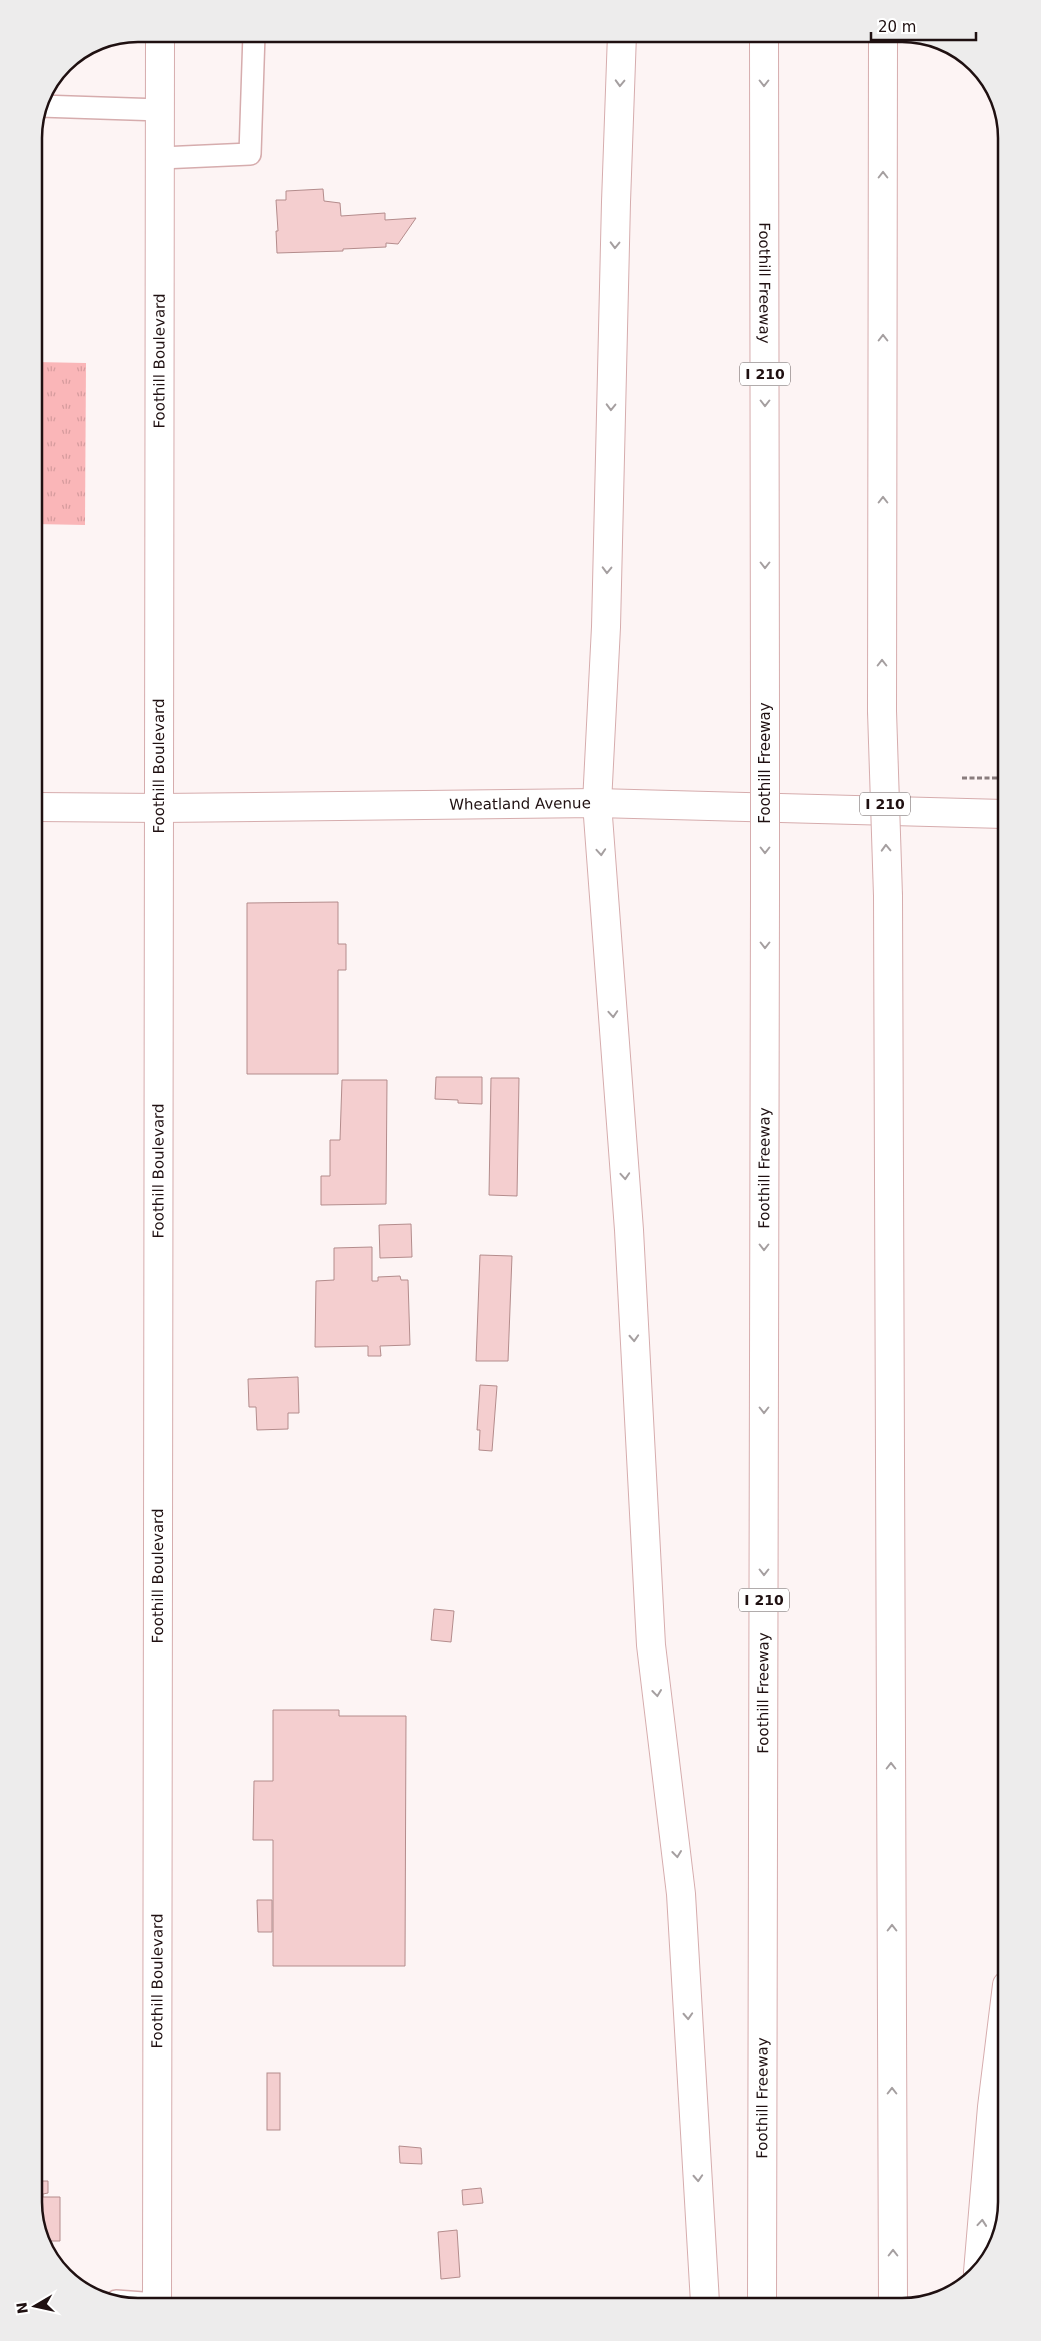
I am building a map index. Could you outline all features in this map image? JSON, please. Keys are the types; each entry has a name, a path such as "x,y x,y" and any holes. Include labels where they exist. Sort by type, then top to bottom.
{"main road":[{"name":"Foothill Boulevard","path":"158,2298 161,808 160,43"},
{"path":"622,43 606,627 597,803 628,1220 651,1645 682,1894 705,2298"},
{"name":"Foothill Freeway","path":"762,2298 765,896 764,43"},
{"name":"I 210","path":"883,43 882,711 888,896 893,2298"},
{"name":"Wheatland Avenue","path":"43,807 161,808 597,803 998,814"},
{"path":"979,2260 998,2058"}],"lane":[{"path":"161,158 250,154 254,43"},
{"path":"48,106 161,110"}],"green space":[{"path":"43,362 86,363 85,525 43,524"}],"building":[{"path":"323,189 324,201 340,203 341,216 385,213 385,220 416,218 398,244 386,243 386,247 343,249 343,251 277,253 276,200 286,200 286,191"},
{"path":"338,902 338,944 346,944 346,970 338,970 338,1074 247,1074 247,903"},
{"path":"436,1077 482,1077 482,1104 458,1103 458,1100 435,1099"},
{"path":"491,1078 519,1078 517,1196 489,1195"},
{"path":"342,1080 387,1080 386,1204 321,1205 321,1176 330,1176 330,1140 340,1140"},
{"path":"411,1224 412,1257 380,1258 379,1225"},
{"path":"372,1247 372,1281 378,1281 378,1277 400,1276 401,1280 408,1280 410,1345 380,1346 381,1356 368,1356 368,1346 315,1347 316,1281 334,1280 334,1248"},
{"path":"480,1255 512,1256 508,1361 476,1361"},
{"path":"298,1377 299,1413 288,1413 288,1429 257,1430 256,1407 249,1407 248,1379"},
{"path":"480,1385 497,1386 492,1451 479,1450 480,1430 477,1430"},
{"path":"434,1609 454,1611 451,1642 431,1640"},
{"path":"273,1710 339,1710 339,1716 406,1716 405,1966 273,1966 273,1840 253,1840 254,1781 273,1781"},
{"path":"257,1900 272,1900 272,1932 258,1932"},
{"path":"267,2073 280,2073 280,2130 267,2130"},
{"path":"399,2146 421,2148 422,2164 400,2163"},
{"path":"42,2181 48,2181 48,2193 43,2194 43,2197 60,2197 60,2241 51,2241 44,2222"},
{"path":"481,2188 483,2203 463,2205 462,2190"},
{"path":"457,2230 460,2277 441,2279 438,2232"}]}
